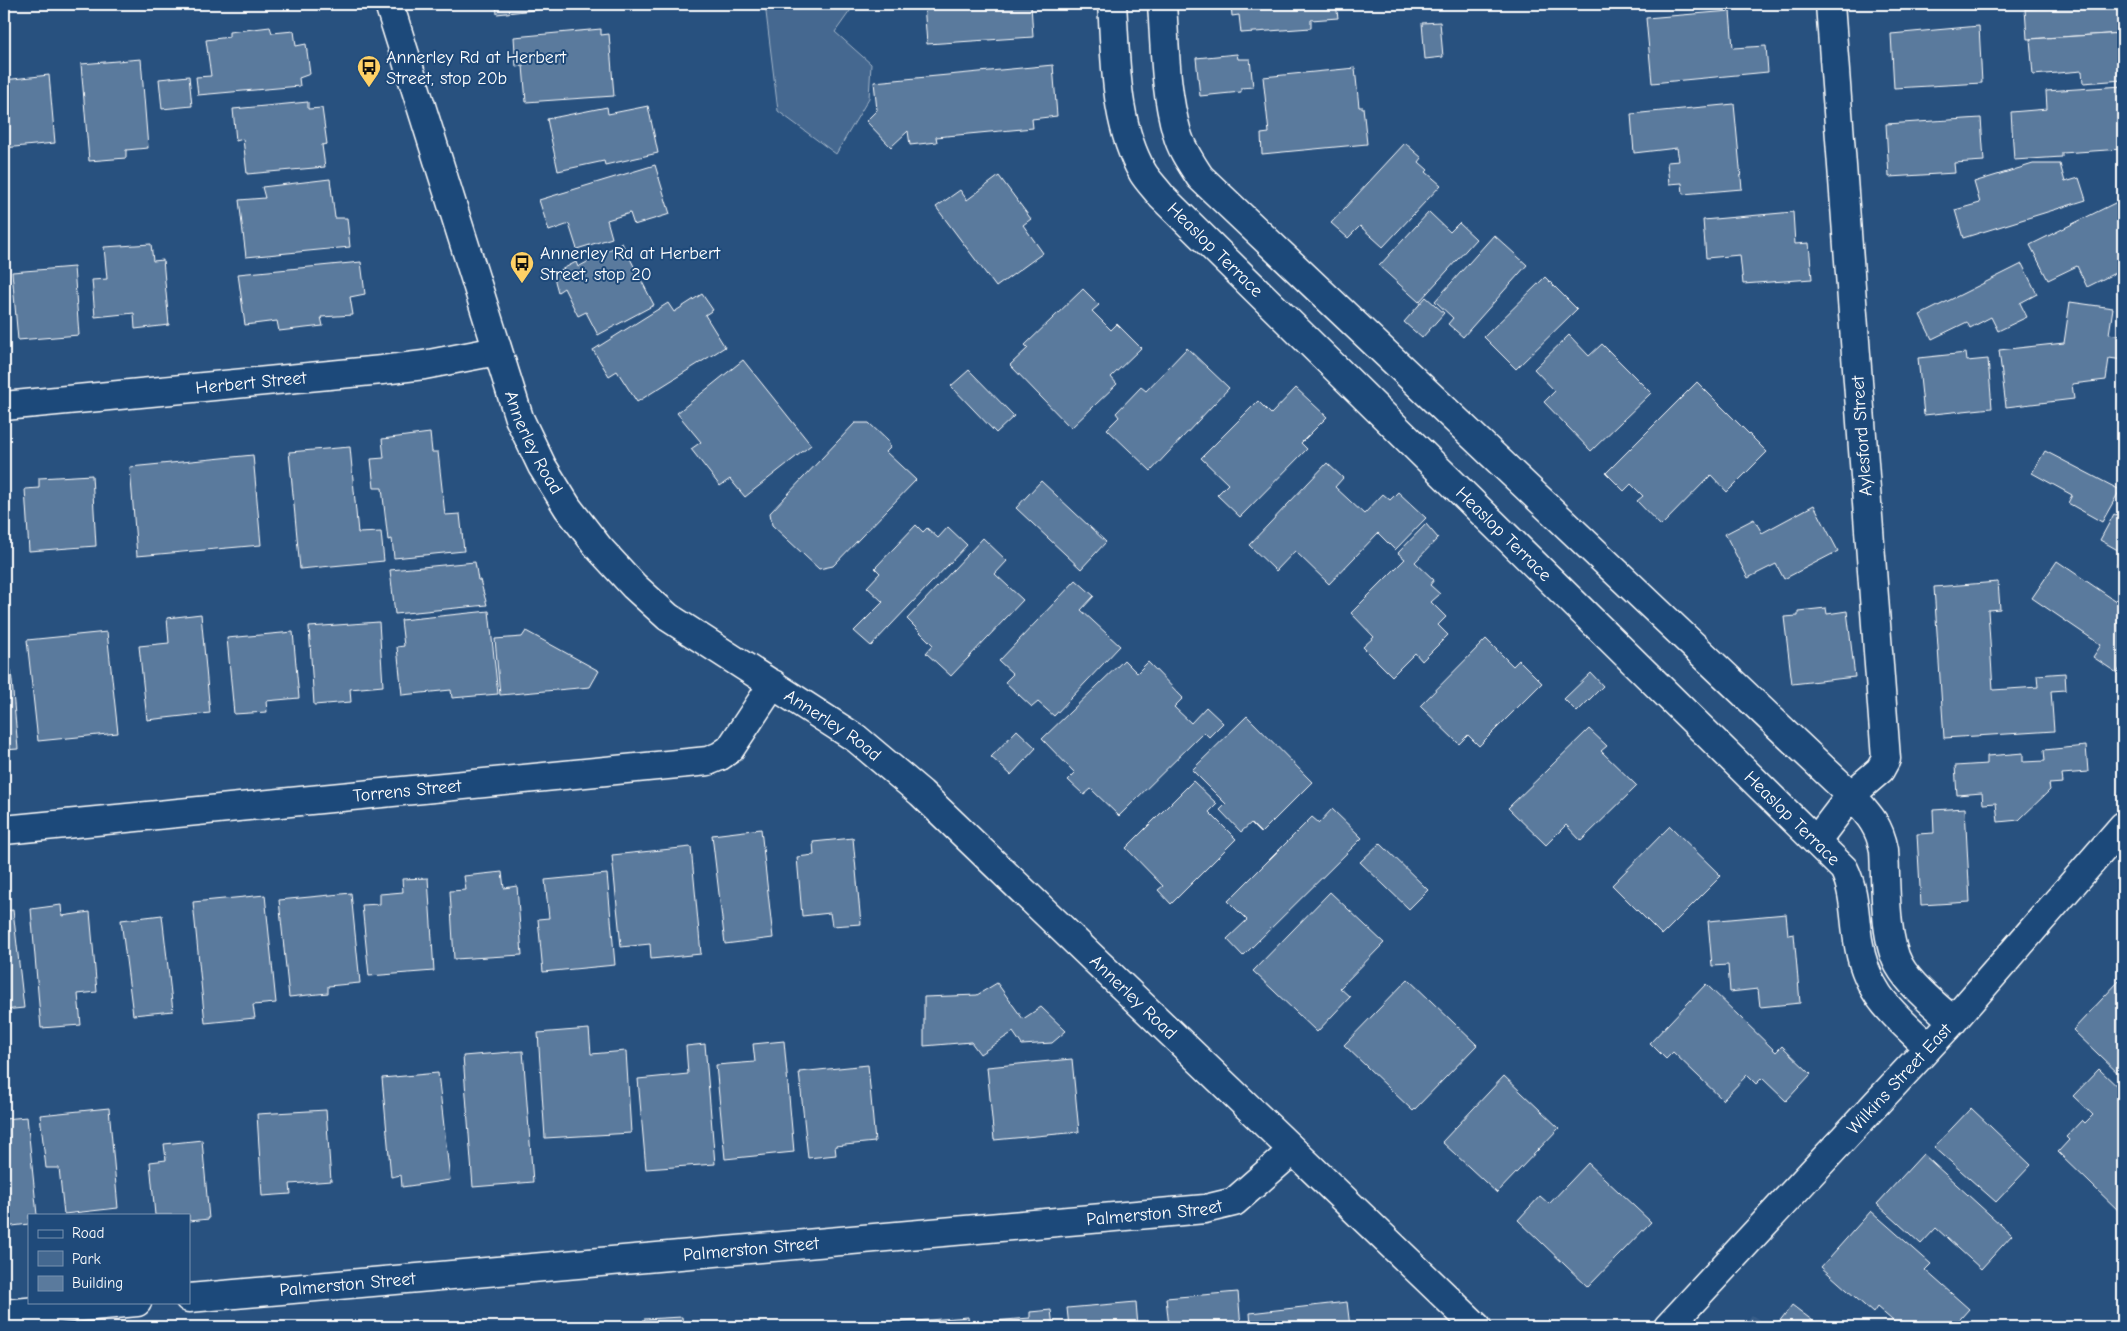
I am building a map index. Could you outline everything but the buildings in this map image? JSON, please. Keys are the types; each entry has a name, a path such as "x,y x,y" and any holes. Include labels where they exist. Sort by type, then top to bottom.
{"street":[{"name":"Annerley Road","path":"389,4 519,418 542,466 568,508 599,548 634,586 668,617 858,739 921,793 1477,1327"},
{"name":"Heaslop Terrace","path":"1112,4 1118,84 1124,122 1132,149 1144,174 1162,197 1844,869 1853,894 1861,961 1868,980 1888,1008 1928,1047"},
{"path":"1162,4 1169,96 1177,134 1188,159 1200,177 1851,795 1872,818 1882,837 1890,938 1899,966 1953,1021"},
{"name":"Aylesford Street","path":"1816,841 1851,795 1880,770 1884,764 1886,754 1830,4"},
{"name":"Herbert Street","path":"4,406 382,370 424,365 497,351"},
{"name":"Torrens Street","path":"4,830 708,761 730,750 773,684"},
{"name":"Wilkins Street East","path":"1668,1327 1953,1021 2123,826"},
{"name":"Palmerston Street","path":"190,1298 1205,1209 1234,1202 1292,1151"},
{"path":"4,1314 115,1304"}],"shaded area":[{"path":"1752,1315 1769,1327 1742,1327"}],"green space":[{"path":"765,4 855,4 835,32 871,64 869,98 836,154 778,111"}],"place":[{"name":"Annerley Rd at Herbert Street, stop 20b","path":"369,88"},
{"name":"Annerley Rd at Herbert Street, stop 20","path":"522,284"}]}
